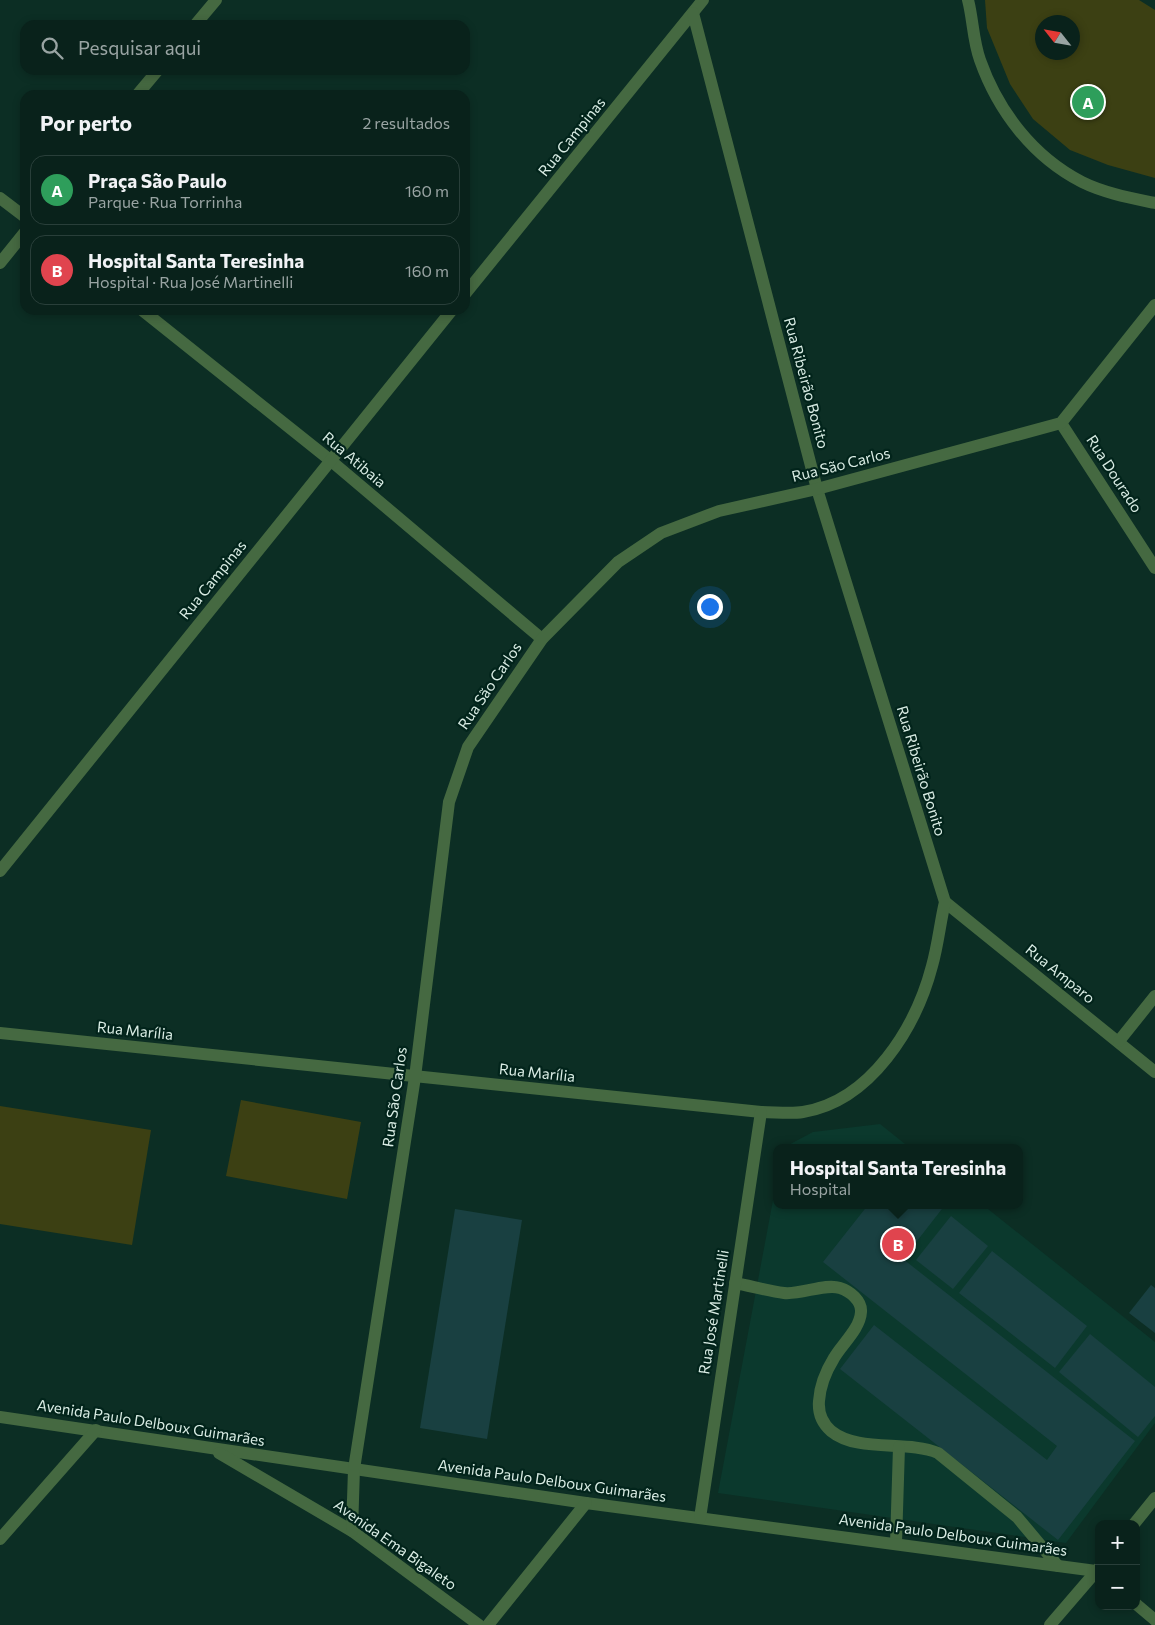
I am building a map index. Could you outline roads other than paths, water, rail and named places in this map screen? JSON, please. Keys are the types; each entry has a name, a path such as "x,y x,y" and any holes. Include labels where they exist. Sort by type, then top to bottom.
{"street":[{"path":"199,20 216,0"},
{"name":"Rua Campinas","path":"470,288 704,0"},
{"path":"968,0 979,58 996,99 1021,134 1051,163 1083,182 1123,196 1155,203"},
{"name":"Rua Ribeirão Bonito","path":"693,13 817,488 944,902"},
{"path":"142,90 154,75"},
{"path":"0,198 20,213"},
{"path":"0,263 20,238"},
{"path":"1061,423 1155,305"},
{"name":"Rua Atibaia","path":"148,315 330,460 542,638"},
{"name":"Rua Campinas","path":"0,871 448,315"},
{"name":"Rua São Carlos","path":"352,1531 354,1469 415,1077 449,802 468,747 542,638 618,562 662,533 719,511 817,488 1061,423"},
{"name":"Rua Dourado","path":"1061,423 1155,568"},
{"path":"0,850 10,858"},
{"name":"Rua Amparo","path":"944,902 1119,1041 1155,1072"},
{"name":"Rua Marília","path":"0,1033 761,1112 803,1112 844,1098 881,1067 909,1024 932,966 944,902"},
{"path":"1119,1041 1155,996"},
{"name":"Rua José Martinelli","path":"700,1518 761,1112"},
{"path":"735,1282 785,1293 838,1287 847,1290 857,1299 862,1311 857,1324 834,1357 820,1390 818,1406 822,1420 832,1431 847,1440 899,1447 924,1447 938,1453 1017,1517 1058,1566"},
{"name":"Avenida Paulo Delboux Guimarães","path":"0,1417 96,1430 214,1450 586,1503 1095,1571"},
{"path":"0,1539 96,1430"},
{"path":"896,1543 899,1447"},
{"name":"Avenida Ema Bigaleto","path":"214,1450 352,1531 479,1625"},
{"path":"1137,1520 1155,1498"},
{"path":"488,1625 586,1503"},
{"path":"1050,1625 1095,1574"},
{"path":"1140,1607 1155,1620"}],"place":[{"name":"Praça São Paulo","path":"1088,102"},
{"name":"Hospital Santa Teresinha","path":"898,1244"}]}
